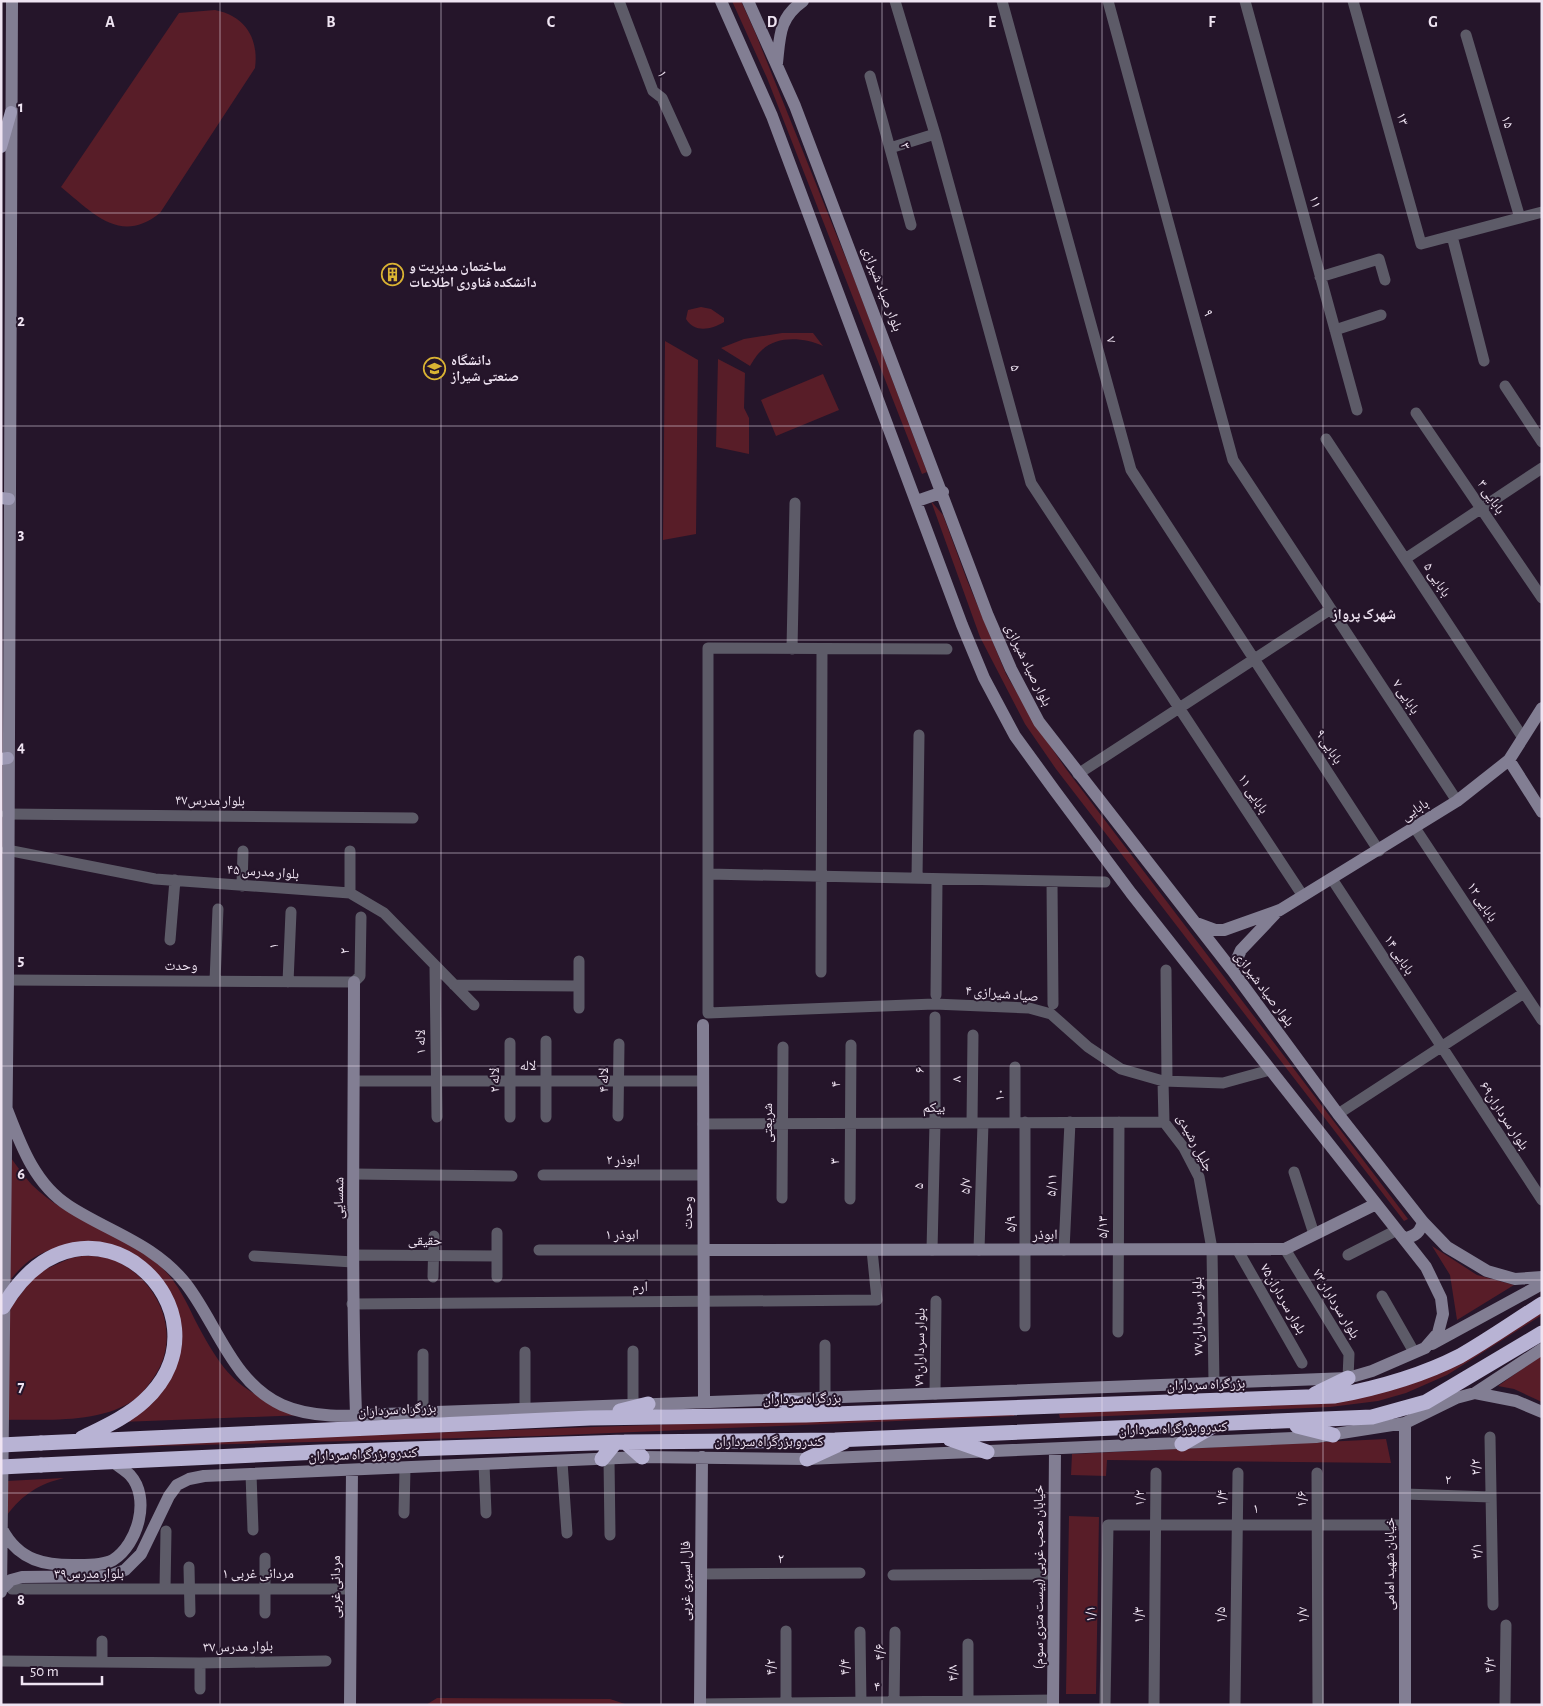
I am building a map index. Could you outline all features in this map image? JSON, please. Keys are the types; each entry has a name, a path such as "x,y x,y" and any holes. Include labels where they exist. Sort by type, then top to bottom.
{"highway":[{"path":"3,1307 14,1288 29,1272 45,1261 76,1249 102,1249 127,1258 148,1272 163,1292 171,1313 174,1340 168,1366 162,1378 144,1402 76,1441"},
{"name":"بزرگراه سرداران","path":"1,1445 590,1418 851,1414 1309,1398 1368,1390 1419,1374 1460,1356 1542,1304"},
{"path":"1,1467 112,1461 620,1443 941,1436 1372,1417 1426,1402 1542,1334"},
{"path":"1309,1398 1348,1378"},
{"path":"774,1400 851,1414"},
{"path":"590,1418 641,1405"},
{"path":"1034,1407 1036,1432"},
{"path":"1281,1422 1333,1436"},
{"path":"1182,1444 1215,1425"},
{"path":"941,1436 987,1452"},
{"path":"807,1459 852,1439"},
{"path":"620,1443 642,1457"},
{"path":"606,1459 620,1443"}],"main road":[{"path":"5,1590 2,1529 8,814 4,759 5,499 12,1"},
{"path":"721,1 772,116 962,625 984,678 1016,736 1132,893 1426,1267 1441,1298 1443,1314 1438,1333 1419,1350"},
{"name":"بلوار صیاد شیرازی","path":"748,1 777,63 988,616 1011,669 1040,722 1078,774 1232,970 1338,1114 1422,1222 1447,1247 1487,1271 1516,1278 1542,1277"},
{"path":"777,63 780,29 790,10 804,1"},
{"path":"1,147 11,112"},
{"path":"917,501 942,492"},
{"name":"بابایی","path":"1195,923 1216,930 1224,930 1280,910 1378,851 1457,801 1509,760 1542,708"},
{"path":"1509,760 1542,812"},
{"name":"بابایی","path":"1232,970 1241,950 1280,910"},
{"name":"شمسایی","path":"354,982 352,1304 356,1414"},
{"name":"وحدت","path":"704,1402 703,1081 705,1019"},
{"path":"6,1107 24,1153 55,1195 68,1206 142,1244 165,1262 186,1283 233,1362 255,1386 281,1405 316,1414 641,1405 1348,1378 1372,1371 1419,1350 1542,1284"},
{"name":"ابوذر","path":"704,1250 1285,1249 1376,1204"},
{"path":"1401,1234 1414,1236 1420,1230 1422,1222"},
{"path":"1475,1394 1542,1349"},
{"path":"1475,1394 1516,1401 1542,1412"},
{"name":"کندرو بزرگراه سرداران","path":"5,1590 11,1580 22,1577 109,1576 125,1570 141,1554 169,1496 178,1485 189,1479 204,1476 562,1462 642,1457 807,1459 1333,1436 1405,1423 1456,1398 1475,1394"},
{"name":"خیابان شهید امامی","path":"1405,1423 1405,1705"},
{"name":"خیابان محب غربی (بیست متری سوم)","path":"1053,1702 1054,1449"},
{"name":"فال اسیری غربی","path":"700,1704 702,1457"},
{"path":"2,1529 9,1543 33,1560 58,1566 94,1565 112,1560 131,1540 138,1525 140,1503 138,1487 130,1475 112,1461"},
{"name":"مردانی غربی","path":"350,1705 352,1470"}],"street":[{"name":"۱","path":"619,1 652,92 662,98 686,151"},
{"name":"۵","path":"895,1 935,134 1031,483 1179,708"},
{"name":"۷","path":"1002,1 1131,470 1254,659"},
{"name":"۹","path":"1108,1 1233,460 1331,609"},
{"name":"۱۱","path":"1244,1 1358,410"},
{"name":"۱۳","path":"1353,1 1421,244 1452,236"},
{"name":"۱۵","path":"1466,35 1520,218"},
{"name":"۳","path":"870,76 911,225"},
{"path":"890,148 935,134"},
{"path":"1484,361 1452,236 1542,212"},
{"path":"1320,277 1379,259 1385,280"},
{"path":"1335,330 1381,315"},
{"path":"1505,386 1542,442"},
{"name":"بابایی ۳","path":"1416,413 1542,598"},
{"name":"بابایی ۵","path":"1326,439 1523,738"},
{"path":"1405,559 1542,468"},
{"path":"792,649 795,503"},
{"path":"1078,774 1331,609"},
{"name":"بابایی ۷","path":"1331,609 1457,801"},
{"path":"705,1019 708,874 708,648 947,649"},
{"path":"820,972 822,649"},
{"name":"بابایی ۹","path":"1254,659 1378,851"},
{"name":"بابایی ۱۱","path":"1179,708 1303,896"},
{"path":"917,878 919,735"},
{"name":"بلوار مدرس۴۷","path":"8,814 412,818"},
{"name":"بابایی ۱۲","path":"1415,828 1542,1020"},
{"name":"۴۵ بلوار مدرس","path":"7,850 155,879 350,893 384,913 474,1005"},
{"path":"242,886 243,851"},
{"path":"350,852 350,893"},
{"path":"708,874 1105,882"},
{"path":"936,994 937,879"},
{"name":"بابایی ۱۴","path":"1332,879 1441,1047"},
{"path":"170,940 175,880"},
{"path":"1052,881 1053,1004"},
{"path":"215,981 218,908"},
{"name":"۱","path":"288,982 291,912"},
{"name":"۲","path":"354,982 360,976 361,917"},
{"path":"579,961 579,1008"},
{"name":"لاله ۱","path":"435,967 437,1117"},
{"name":"جلیل رشیدی","path":"1166,970 1164,1122 1184,1148 1199,1177 1212,1249"},
{"name":"وحدت","path":"8,980 354,982"},
{"path":"454,985 579,986"},
{"path":"1338,1114 1524,993"},
{"name":"صیاد شیرازی ۴","path":"705,1019 934,1004 1029,1008 1051,1014 1088,1047 1120,1069 1165,1081 1223,1084 1270,1070"},
{"name":"۶","path":"935,1017 935,1123"},
{"name":"۸","path":"973,1035 977,1123"},
{"path":"546,1041 546,1117"},
{"name":"لاله ۲","path":"510,1043 510,1117"},
{"name":"لاله ۴","path":"618,1116 619,1044"},
{"name":"۴","path":"850,1123 851,1045"},
{"name":"شریعتی","path":"782,1198 783,1047"},
{"name":"بلوار سرداران۶۹","path":"1441,1047 1542,1200"},
{"name":"۱۰","path":"1015,1067 1020,1123"},
{"name":"لاله","path":"354,1081 703,1081"},
{"name":"۵/۱۱","path":"1064,1250 1070,1122"},
{"name":"۵/۱۳","path":"1118,1332 1119,1122"},
{"name":"بیکم","path":"703,1124 1164,1122"},
{"name":"۳","path":"850,1123 850,1198"},
{"name":"۵","path":"932,1250 935,1123"},
{"name":"۵/۷","path":"977,1123 979,1250"},
{"name":"۵/۹","path":"1020,1123 1026,1250 1025,1326"},
{"path":"1294,1172 1314,1234"},
{"path":"354,1174 512,1176"},
{"name":"ابوذر ۲","path":"543,1175 703,1175"},
{"path":"497,1233 497,1277"},
{"path":"1348,1255 1401,1234"},
{"path":"433,1277 434,1236"},
{"name":"بلوار سرداران۷۷","path":"1212,1249 1214,1383"},
{"name":"بلوار سرداران۷۵","path":"1237,1249 1302,1363"},
{"name":"بلوار سرداران۷۳","path":"1285,1249 1349,1354 1348,1378"},
{"name":"ابوذر ۱","path":"539,1250 704,1250"},
{"name":"ارم","path":"352,1304 877,1300 872,1250"},
{"name":"حقیقی","path":"254,1256 353,1258 497,1256"},
{"path":"1382,1296 1419,1350"},
{"name":"بلوار سرداران۷۹","path":"935,1394 936,1301"},
{"path":"825,1345 825,1398"},
{"path":"525,1352 525,1409"},
{"path":"634,1352 641,1405"},
{"path":"423,1354 423,1412"},
{"name":"۲/۲","path":"1490,1436 1491,1497"},
{"path":"606,1459 610,1534"},
{"path":"562,1462 567,1534"},
{"path":"484,1464 486,1513"},
{"path":"404,1513 405,1468"},
{"name":"۱/۲","path":"1154,1525 1156,1473"},
{"name":"۱/۴","path":"1236,1524 1238,1473"},
{"path":"251,1474 253,1530"},
{"name":"۱/۶","path":"1317,1474 1317,1524"},
{"name":"۲","path":"1405,1494 1491,1497"},
{"name":"۲/۱","path":"1491,1497 1493,1605"},
{"name":"۱/۵","path":"1236,1524 1236,1705"},
{"name":"۱/۷","path":"1317,1524 1318,1705"},
{"name":"۱","path":"1108,1525 1405,1524"},
{"name":"۱/۱","path":"1105,1705 1108,1525"},
{"name":"۱/۳","path":"1154,1525 1154,1705"},
{"path":"165,1590 166,1531"},
{"path":"265,1558 265,1613"},
{"path":"189,1567 190,1612"},
{"name":"۲","path":"701,1574 860,1574"},
{"path":"893,1575 1054,1574"},
{"name":"مردانی غربی ۱","path":"165,1590 351,1589"},
{"name":"بلوار مدرس۳۹","path":"5,1590 165,1590"},
{"name":"۴/۲","path":"1505,1705 1506,1625"},
{"name":"۴/۲","path":"786,1631 786,1704"},
{"name":"۴/۴","path":"860,1632 860,1704"},
{"name":"۴/۶","path":"894,1703 895,1632"},
{"path":"102,1641 102,1662"},
{"name":"۴/۸","path":"968,1644 968,1703"},
{"name":"بلوار مدرس۳۷","path":"1,1661 200,1663 326,1661"},
{"path":"200,1663 200,1689"},
{"name":"۴","path":"700,1704 1053,1702"}],"shaded area":[{"path":"732,1 741,1 755,32 855,281 927,472 922,474 767,78"},
{"path":"215,10 234,17 248,30 255,47 255,68 160,213 146,222 132,226 120,226 108,222 84,207 61,187 179,13"},
{"path":"701,307 711,309 724,318 724,322 703,329 694,326 686,319 688,310"},
{"path":"782,333 813,333 823,346 808,341 792,339 776,342 768,345 760,352 750,366 721,348 744,339"},
{"path":"665,341 698,360 696,534 663,540"},
{"path":"718,359 745,373 744,408 749,418 749,454 716,447"},
{"path":"823,374 839,410 776,436 761,400"},
{"path":"931,501 943,515 967,580 1006,674 1034,722 1066,769 1408,1219 1404,1221 1056,769 1025,724 980,637"},
{"path":"9,1155 32,1185 46,1197 62,1208 129,1244 160,1266 180,1291 206,1341 227,1371 238,1382 265,1399 305,1415 121,1422 150,1403 159,1394 168,1379 175,1362 180,1331 175,1304 162,1280 143,1262 119,1249 92,1244 63,1246 35,1257 23,1265 8,1283"},
{"path":"1432,1246 1477,1275 1514,1285 1457,1320 1450,1275"},
{"path":"82,1256 104,1257 116,1261 131,1270 155,1295 166,1327 166,1344 162,1361 154,1377 141,1394 135,1400 117,1409 102,1414 69,1419 4,1420 5,1335 11,1307 37,1273 71,1258"},
{"path":"1542,1310 1542,1315 1447,1375 1406,1393 1378,1401 1330,1407 1060,1418 1059,1414 1143,1407 1355,1399"},
{"path":"1542,1355 1542,1402 1514,1389 1498,1386"},
{"path":"1015,1412 1014,1416 540,1436 41,1449 199,1441"},
{"path":"1386,1439 1391,1463 1107,1460 1106,1476 1071,1475 1072,1454"},
{"path":"64,1478 47,1483 32,1491 19,1501 7,1515 7,1481"},
{"path":"1069,1516 1099,1517 1096,1694 1066,1694"},
{"path":"437,1698 610,1699 628,1705 426,1705"}],"place":[{"name":"ساختمان مدیریت و دانشکده فناوری اطلاعات","path":"393,275"},
{"name":"دانشگاه صنعتی شیراز","path":"435,369"}],"district":[{"name":"شهرک پرواز","path":"1364,614"}]}
